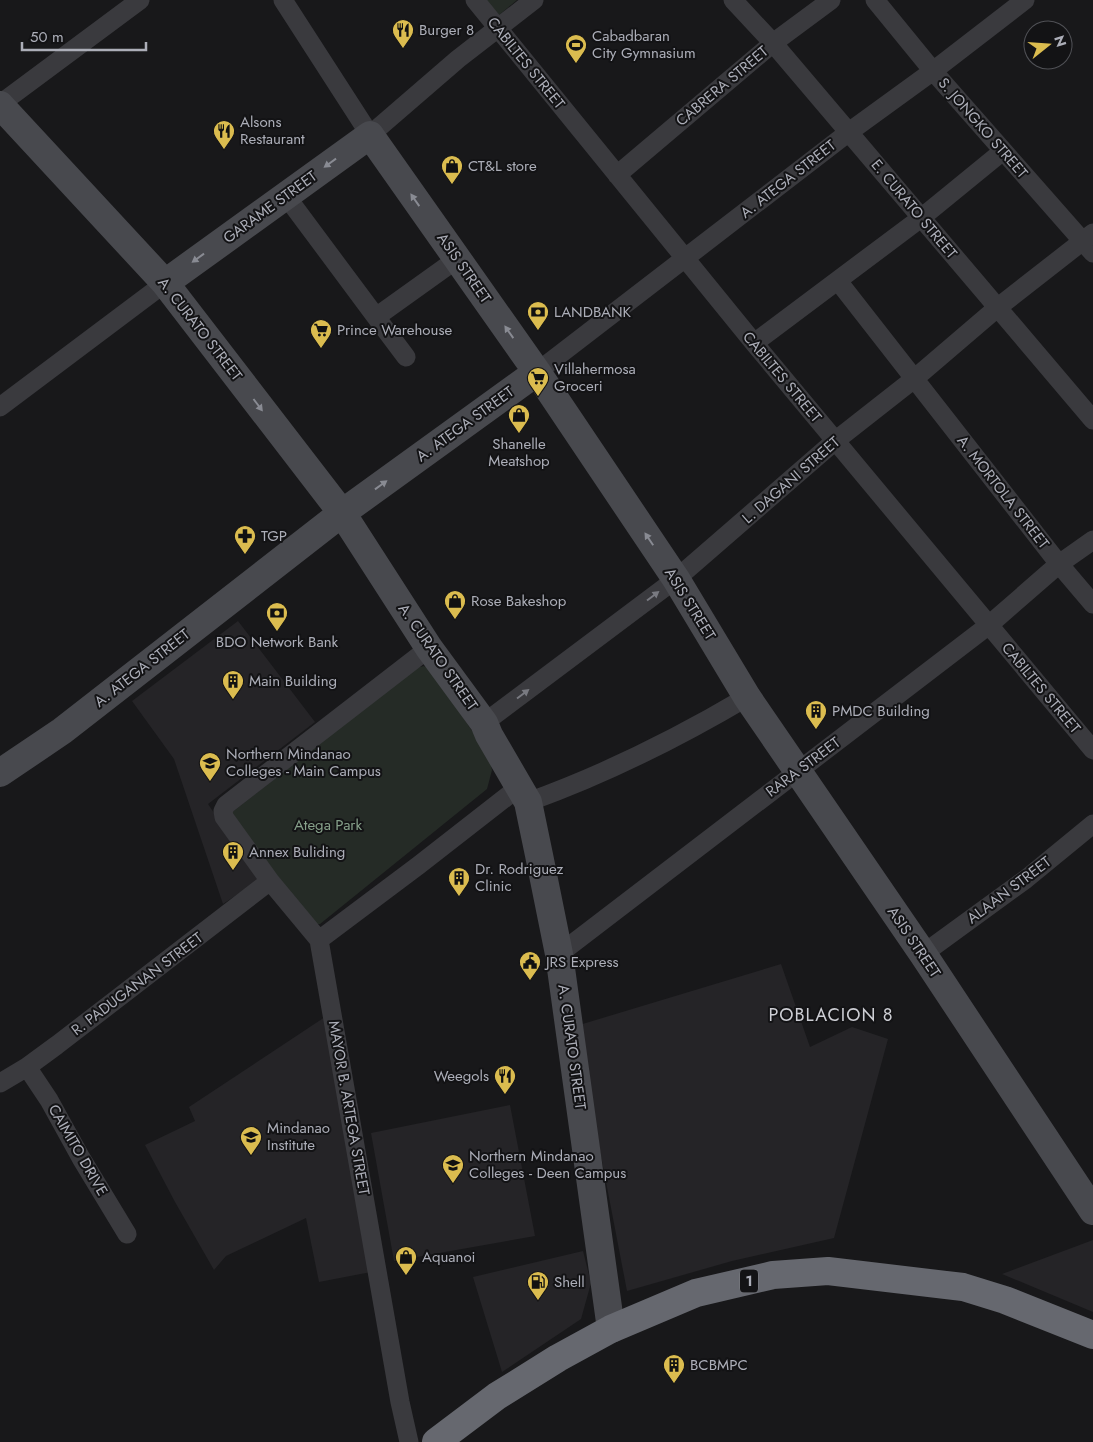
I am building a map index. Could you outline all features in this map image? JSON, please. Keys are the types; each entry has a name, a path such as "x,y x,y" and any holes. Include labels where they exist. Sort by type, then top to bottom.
{"highway":[{"name":"1","path":"436,1442 497,1396 558,1358 611,1329 696,1293 773,1275 828,1271 963,1287 1005,1300 1093,1335"}],"main road":[{"name":"A. CURATO STREET","path":"0,104 165,282 342,513 430,648 484,723 523,795 559,954 611,1329"},
{"name":"GARAME STREET","path":"165,282 370,135"},
{"name":"ASIS STREET","path":"370,135 537,372 676,579 748,697 797,772 923,954 1093,1211"},
{"name":"A. ATEGA STREET","path":"0,773 62,731 342,513 537,372"}],"street":[{"path":"0,104 140,0"},
{"name":"ASIS STREET","path":"283,0 370,135"},
{"name":"CABILTES STREET","path":"475,0 754,343 1093,750"},
{"name":"GARAME STREET","path":"370,135 458,59 534,0"},
{"name":"E. CURATO STREET","path":"733,0 773,43 997,308 1086,400 1093,420"},
{"name":"CABRERA STREET","path":"617,176 773,43 831,0"},
{"name":"S. JONGKO STREET","path":"875,0 933,71 1003,151 1090,242"},
{"name":"A. ATEGA STREET","path":"537,372 1024,0"},
{"path":"754,343 922,218 1003,151"},
{"path":"286,196 406,356"},
{"name":"L. DAGANI STREET","path":"484,723 676,579 835,441 914,379 997,308 1090,242"},
{"path":"376,317 457,259"},
{"name":"A. MORTOLA STREET","path":"838,281 1059,564 1093,604"},
{"name":"GARAME STREET","path":"0,408 165,282"},
{"name":"RARA STREET","path":"559,954 989,625 1059,564 1093,540"},
{"name":"MAYOR B. ARTEGA STREET","path":"409,1442 400,1402 319,940 270,881 224,818 223,810 226,805 430,648"},
{"path":"319,940 420,864 523,795 575,785 631,760 690,730 748,697"},
{"name":"ALAAN STREET","path":"923,954 1026,880 1093,824"},
{"name":"R. PADUGANAN STREET","path":"0,1083 27,1067 270,881"},
{"name":"CAIMITO DRIVE","path":"27,1067 49,1100 86,1167 127,1234"}],"shaded area":[{"name":"Northern Mindanao Colleges - Main Campus","path":"238,621 315,722 208,804 259,880 223,904 174,759 132,701"},
{"path":"781,964 810,1047 852,1027 888,1039 834,1238 732,1261 627,1291 576,1026"},
{"name":"Mindanao Institute","path":"328,1015 371,1272 319,1282 306,1218 226,1256 214,1270 145,1145 195,1121 189,1107"},
{"name":"Northern Mindanao Colleges - Deen Campus","path":"510,1105 535,1236 394,1261 371,1133"},
{"path":"1093,1240 1093,1312 1002,1274"},
{"path":"583,1251 591,1283 581,1319 502,1372 473,1277"}],"green space":[{"path":"486,0 517,0 499,15"},
{"name":"Atega Park","path":"424,666 431,670 489,756 492,770 487,789 320,924 312,924 231,813 416,668"}],"place":[{"name":"Burger 8","path":"403,49"},
{"name":"Cabadbaran City Gymnasium","path":"576,64"},
{"name":"Alsons Restaurant","path":"224,150"},
{"name":"CT&L store","path":"452,185"},
{"name":"LANDBANK","path":"538,331"},
{"name":"Prince Warehouse","path":"321,349"},
{"name":"Villahermosa Groceri","path":"538,397"},
{"name":"Shanelle Meatshop","path":"519,434"},
{"name":"TGP","path":"245,555"},
{"name":"Rose Bakeshop","path":"455,620"},
{"name":"BDO Network Bank","path":"277,632"},
{"name":"Main Building","path":"233,700"},
{"name":"PMDC Building","path":"816,730"},
{"name":"Northern Mindanao Colleges - Main Campus","path":"210,782"},
{"name":"Annex Buliding","path":"233,871"},
{"name":"Dr. Rodriguez Clinic","path":"459,897"},
{"name":"JRS Express","path":"530,981"},
{"name":"Weegols","path":"505,1095"},
{"name":"Mindanao Institute","path":"251,1156"},
{"name":"Northern Mindanao Colleges - Deen Campus","path":"453,1184"},
{"name":"Aquanoi","path":"406,1276"},
{"name":"Shell","path":"538,1301"},
{"name":"BCBMPC","path":"674,1384"}],"district":[{"name":"POBLACION 8","path":"831,1015"}]}
